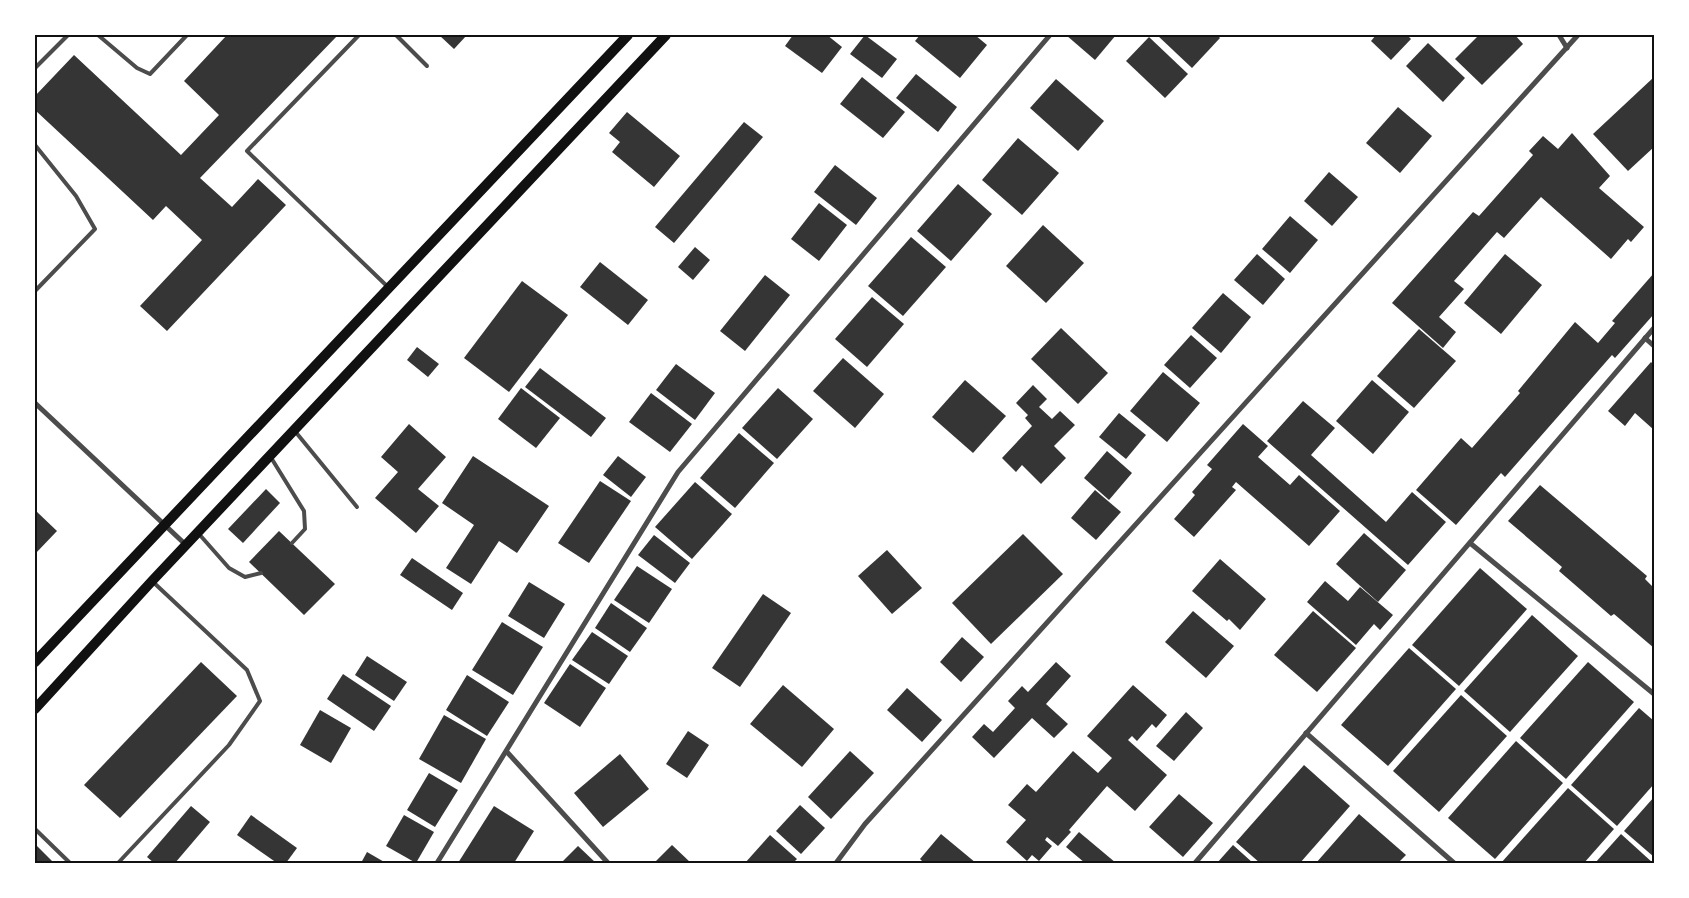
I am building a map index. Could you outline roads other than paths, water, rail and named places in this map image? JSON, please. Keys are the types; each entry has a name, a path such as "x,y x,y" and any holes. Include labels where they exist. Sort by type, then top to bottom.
{"main road":[{"path":"35,662 628,35"},
{"path":"35,709 152,581 666,35"}],"street":[{"path":"437,863 678,472 1050,35"},
{"path":"1559,35 1567,48"},
{"path":"836,863 865,824 1578,35"},
{"path":"1195,863 1654,328"},
{"path":"1645,338 1654,346"},
{"path":"36,405 187,545"},
{"path":"1470,543 1654,694"},
{"path":"1306,733 1454,863"},
{"path":"507,752 608,863"}],"lane":[{"path":"35,68 68,35"},
{"path":"98,35 137,68 150,74 187,35"},
{"path":"359,35 247,151 389,288"},
{"path":"396,35 427,66"},
{"path":"35,145 76,196 95,229 35,291"},
{"path":"294,430 357,507"},
{"path":"270,456 304,511 305,529 292,543"},
{"path":"198,532 228,568 245,577 261,573"},
{"path":"118,863 229,745 260,701 247,670 152,581"},
{"path":"35,829 70,863"}]}
